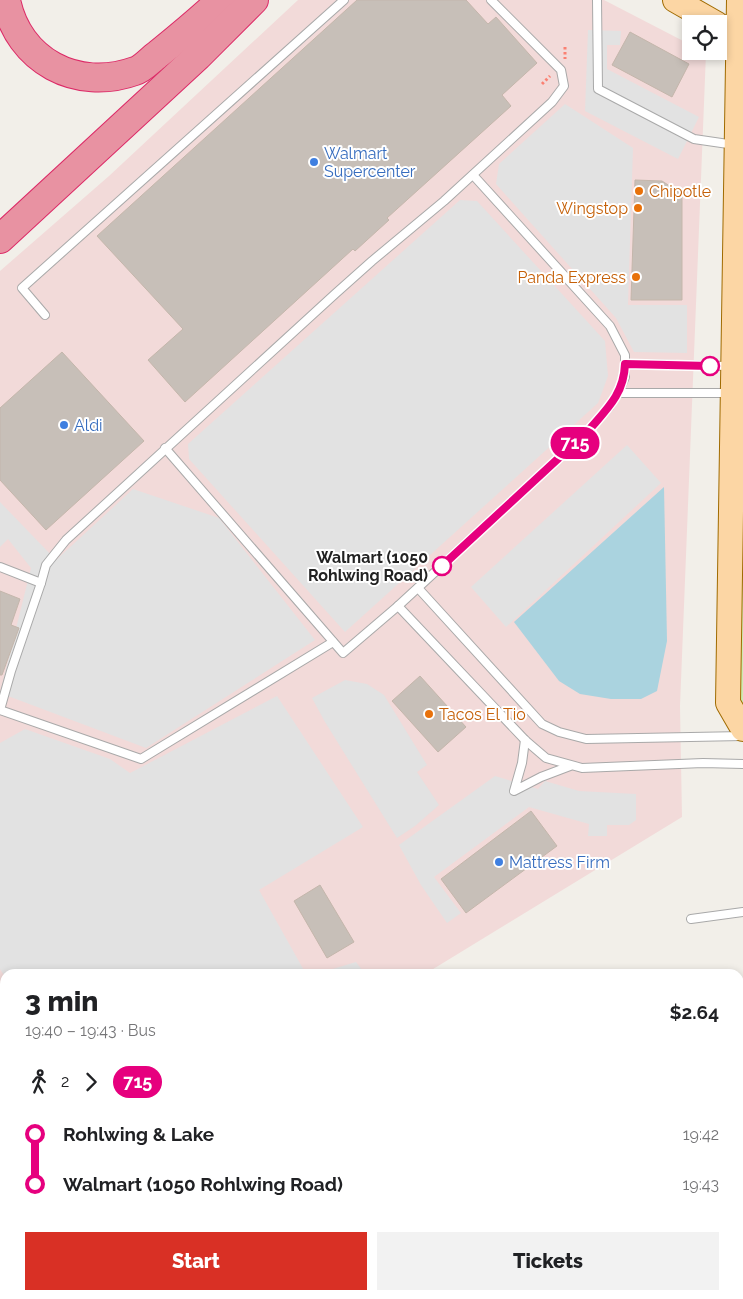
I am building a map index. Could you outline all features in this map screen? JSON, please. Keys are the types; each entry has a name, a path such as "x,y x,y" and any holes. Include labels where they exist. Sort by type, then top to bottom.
{"highway":[{"path":"6,0 14,28 34,54 50,66 65,72 98,78 137,71 199,21 221,0"},
{"path":"0,239 190,63 254,0"}],"main road":[{"path":"675,0 729,31"},
{"path":"739,0 729,31 737,145 728,703 743,729"}],"lane":[{"path":"45,315 22,288 344,0"},
{"path":"333,642 141,759 0,710 46,566 66,540 372,261 473,175 552,102 564,86 562,70 490,0"},
{"path":"597,0 598,89 694,139 737,145"},
{"path":"165,448 344,653 398,606 588,431 609,408 618,393 624,377 625,356 610,326 473,175"},
{"path":"625,364 734,366"},
{"path":"618,393 733,392"},
{"path":"0,567 41,583"},
{"path":"418,588 542,724 559,732 586,739 743,736"},
{"path":"398,606 524,740 546,758 582,768 703,763 743,764"},
{"path":"524,740 522,763 514,791 541,777 570,766"},
{"path":"692,919 743,912"}],"shaded area":[{"path":"298,0 604,0 682,40 682,60 706,60 680,706 682,817 433,969 0,969 0,271 109,176"},
{"path":"588,30 621,31 620,45 607,45 607,69 699,117 678,159 585,111"},
{"path":"565,104 633,148 628,305 687,305 687,353 634,352 616,318 496,184 499,164"},
{"path":"460,200 477,201 605,341 608,376 598,403 345,632 189,459 188,444"},
{"path":"627,445 661,483 506,627 471,587"},
{"path":"133,489 219,518 315,640 146,748 0,693 31,568 8,539 0,547 0,502 56,560"},
{"path":"345,680 367,684 384,695 427,765 417,772 439,805 415,826 397,838 312,698"},
{"path":"277,696 363,827 259,890 303,969 0,969 0,743 25,729 110,759 130,773"},
{"path":"495,776 538,789 545,781 579,791 636,794 636,820 629,825 607,825 607,836 588,836 589,824 529,807 434,877 461,913 447,923 421,885 399,845"},
{"path":"356,962 361,969 333,969"}],"green space":[{"path":"743,383 743,714 739,709"}],"water":[{"path":"664,487 667,641 657,691 641,699 611,699 580,694 559,681 514,622"}],"building":[{"name":"Walmart Supercenter","path":"357,0 466,0 488,24 496,17 537,63 502,95 511,106 387,218 389,220 355,251 353,249 185,402 148,360 183,329 97,236"},
{"path":"630,32 689,64 672,97 612,65"},
{"path":"635,180 662,181 682,194 682,300 631,300"},
{"name":"Aldi","path":"62,352 144,441 46,530 0,480 0,408"},
{"path":"0,591 20,599 11,625 19,628 2,675 0,675"},
{"name":"Tacos El Tio","path":"420,676 466,727 438,752 392,701"},
{"name":"Mattress Firm","path":"531,811 557,846 466,913 441,879"},
{"path":"320,885 354,942 327,958 294,901"}],"bus line":[{"name":"715","path":"442,566 588,431 609,408 618,393 624,377 625,364 710,366"}],"place":[{"name":"Walmart Supercenter","path":"314,162"},
{"name":"Chipotle","path":"639,191"},
{"name":"Wingstop","path":"638,208"},
{"name":"Panda Express","path":"636,277"},
{"name":"Aldi","path":"64,425"},
{"name":"Walmart (1050 Rohlwing Road)","path":"442,566"},
{"name":"Tacos El Tio","path":"429,714"},
{"name":"Mattress Firm","path":"499,862"}]}
